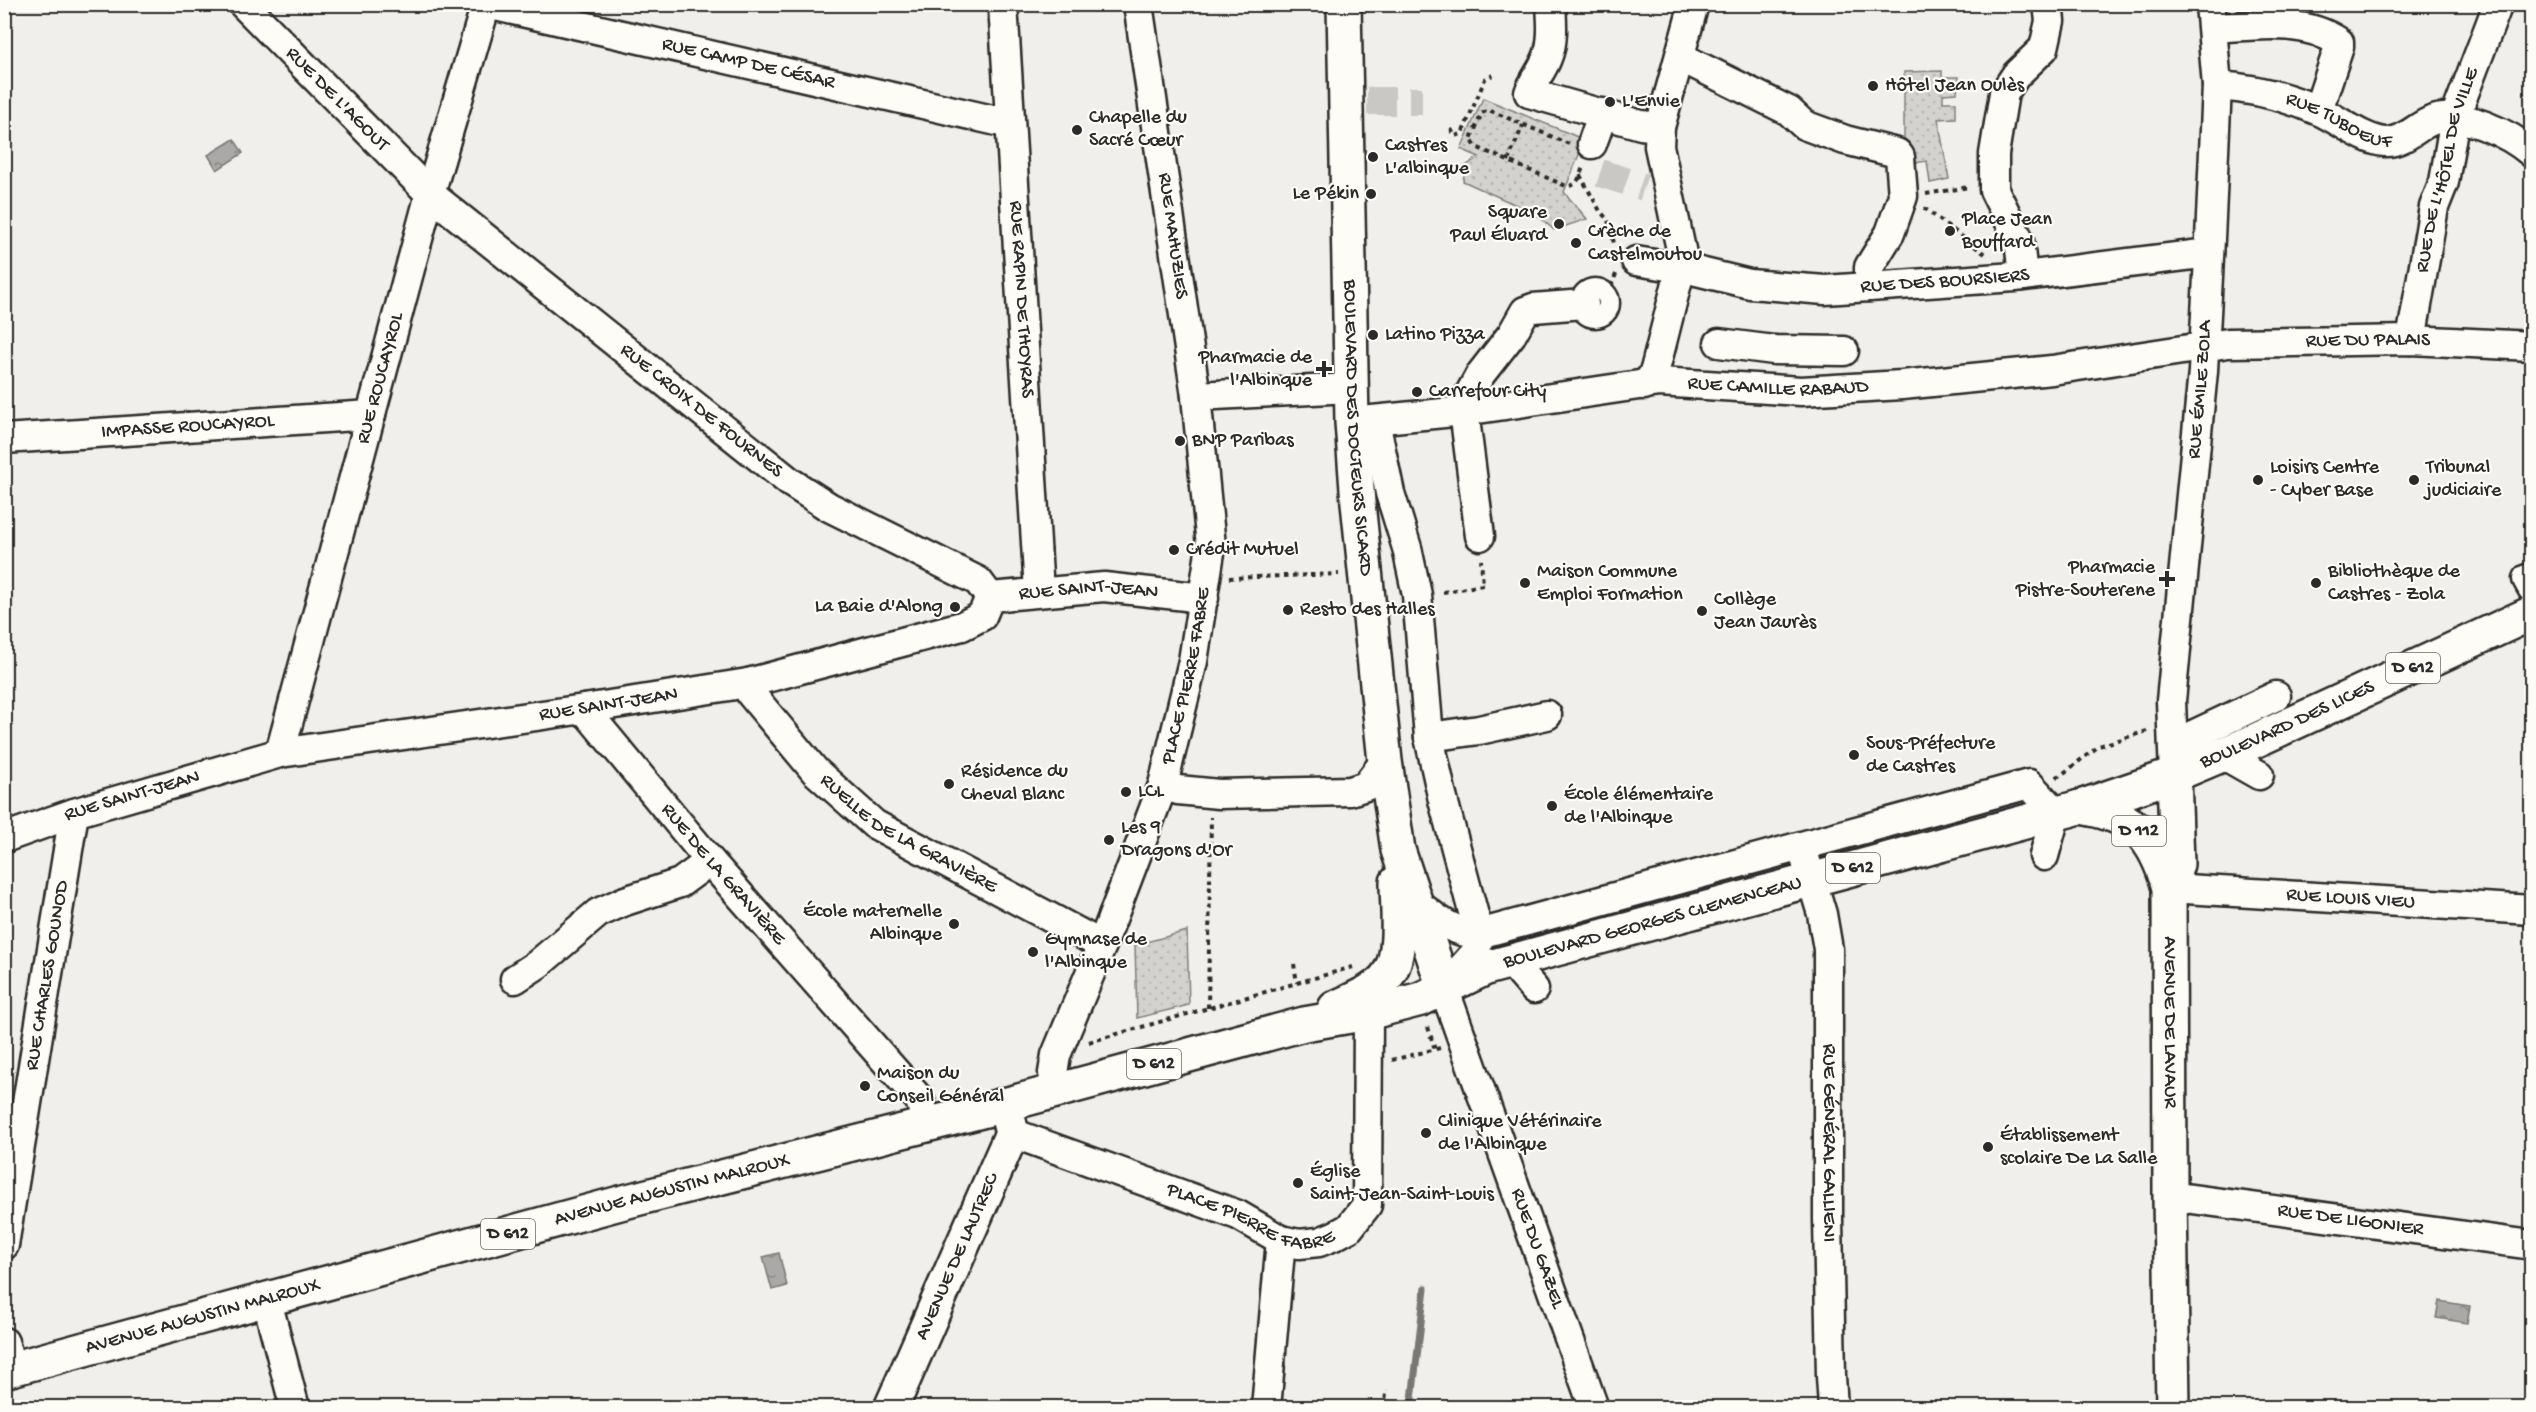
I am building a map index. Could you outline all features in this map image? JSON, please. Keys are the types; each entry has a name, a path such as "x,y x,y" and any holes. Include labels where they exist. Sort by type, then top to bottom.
{"main road":[{"name":"BOULEVARD DES DOCTEURS SICARD","path":"1344,4 1357,101 1351,388 1363,421 1358,503 1385,761 1398,850 1444,988"},
{"name":"BOULEVARD DES LICES","path":"2174,775 2294,723 2532,613"},
{"name":"BOULEVARD GEORGES CLEMENCEAU","path":"1444,988 1486,968 1509,961 2068,810 2174,775"},
{"name":"AVENUE DE LAVAUR","path":"2169,888 2177,864 2174,775"},
{"name":"AVENUE DE LAVAUR","path":"2068,810 2118,815 2131,823 2151,845 2164,871 2169,888 2173,1407"},
{"name":"BOULEVARD DES DOCTEURS SICARD","path":"1304,1024 1371,991 1389,975 1396,960 1398,850"},
{"name":"D 612","path":"1304,1024 1368,1013 1421,999 1444,988"},
{"name":"AVENUE AUGUSTIN MALROUX","path":"7,1361 267,1301 621,1203 927,1124 1009,1119 1059,1090 1304,1024"},
{"name":"AVENUE DE LAUTREC","path":"891,1407 1009,1119"}],"street":[{"name":"RUE DE L'AGOUT","path":"243,4 430,194"},
{"name":"RUE ROUCAYROL","path":"280,753 430,194 486,4"},
{"name":"RUE CAMP DE CÉSAR","path":"486,4 1010,124"},
{"name":"RUE RAPIN DE THOYRAS","path":"1003,4 1039,592"},
{"name":"RUE MAHUZIES","path":"1138,4 1196,396"},
{"path":"1644,385 1651,378 1654,370 1683,258 1655,185 1660,127 1694,4"},
{"path":"2019,276 2019,240 1997,199 1993,182 1994,154 2004,93 2016,75 2044,48 2049,35 2048,4"},
{"name":"RUE DE L'HÔTEL DE VILLE","path":"2411,340 2434,207 2444,182 2455,117 2498,4"},
{"path":"1551,15 1548,57 1532,82 1529,93 1641,125 1660,127"},
{"path":"2211,16 2285,24 2310,30 2338,42 2339,47 2318,110"},
{"name":"RUE ÉMILE ZOLA","path":"2174,775 2171,701 2205,346 2217,86 2211,16"},
{"path":"1680,57 1789,111 1803,125 1845,140 1897,153 1914,195 1898,215 1869,267 1869,287"},
{"name":"RUE TUBOEUF","path":"2217,86 2263,93 2318,110 2373,139 2387,142 2399,140 2432,120 2455,117"},
{"path":"1585,146 1603,114"},
{"path":"2455,117 2475,123 2520,143 2532,153"},
{"name":"RUE CROIX DE FOURNES","path":"430,194 799,488 829,507 978,581 990,597"},
{"name":"RUE DES BOURSIERS","path":"1626,257 1726,280 1776,287 1825,290 2019,276 2209,253"},
{"path":"1480,536 1464,411 1468,397 1480,375 1512,334 1526,311 1533,308 1584,304"},
{"name":"RUE DU PALAIS","path":"2205,346 2411,340 2532,346"},
{"path":"1719,343 1774,350 1844,351"},
{"name":"RUE CAMILLE RABAUD","path":"1363,421 1464,411 1659,382 1801,391 1902,385 2052,370 2205,346"},
{"path":"1773,389 1774,350"},
{"path":"1196,396 1351,388"},
{"name":"PLACE PIERRE FABRE","path":"1059,1090 1053,1073 1056,1056 1102,945 1163,785 1220,545 1196,396"},
{"name":"IMPASSE ROUCAYROL","path":"4,439 371,416"},
{"path":"1363,421 1425,589 1429,737 1443,800 1479,934 1476,952 1444,988"},
{"name":"RUE SAINT-JEAN","path":"4,838 74,813 280,753 584,709 748,682 962,626 982,616 990,597 1104,587 1211,584"},
{"name":"RUELLE DE LA GRAVIÈRE","path":"748,682 751,694 780,731 815,771 855,810 894,837 1102,945"},
{"path":"2174,775 2191,735 2270,699 2294,723"},
{"name":"RUE DE LA GRAVIÈRE","path":"584,709 710,861 920,1100 927,1124"},
{"path":"1429,737 1479,730 1547,715"},
{"path":"2223,754 2259,775"},
{"path":"1163,785 1178,790 1262,798 1334,795 1366,786 1385,761"},
{"path":"1413,900 1449,927 1465,933 1479,934 2029,784 2068,810 2044,856"},
{"name":"RUE CHARLES GOUNOD","path":"6,1230 74,813"},
{"path":"1919,814 1928,848"},
{"name":"RUE GÉNÉRAL GALLIENI","path":"1801,846 1822,914 1828,949 1828,1219 1833,1407"},
{"path":"515,980 538,964 594,903 625,901 680,883 710,861"},
{"name":"RUE LOUIS VIEU","path":"2169,888 2532,910"},
{"path":"1618,896 1627,930"},
{"path":"1581,906 1627,930"},
{"path":"1509,961 1534,989"},
{"name":"RUE DU GAZEL","path":"1444,988 1594,1407"},
{"name":"PLACE PIERRE FABRE","path":"1009,1119 1238,1215 1281,1240 1299,1244 1319,1242 1349,1228 1367,1205 1368,1013"},
{"name":"RUE DE LIGONIER","path":"2170,1196 2532,1245"},
{"path":"1266,1407 1281,1240"},
{"path":"267,1301 295,1407"}],"path":[{"path":"1451,129 1455,136 1462,134 1485,79 1494,75"},
{"path":"1573,186 1566,186 1508,161 1473,144 1471,140 1482,113 1489,110 1585,146"},
{"path":"1508,161 1523,124"},
{"path":"1580,175 1600,211 1608,220 1626,257"},
{"path":"1914,195 1993,182"},
{"path":"1914,195 2019,276"},
{"path":"1425,589 1483,585 1480,536"},
{"path":"1211,584 1342,574"},
{"path":"2029,784 2061,775 2099,746 2154,728 2172,732"},
{"path":"1208,1008 1211,793"},
{"path":"1294,964 1297,982"},
{"path":"1088,1043 1361,964"},
{"path":"1388,1061 1445,1047"},
{"path":"1385,1407 1386,1390"}],"shaded area":[{"path":"1942,71 1942,77 1959,77 1957,93 1943,94 1943,102 1956,102 1956,118 1938,119 1949,179 1930,183 1927,161 1908,164 1904,144 1904,72"},
{"name":"Square Paul Éluard","path":"1483,98 1585,140 1564,192 1587,219 1554,230 1536,214 1463,181 1464,175 1461,169 1479,157 1461,149"},
{"path":"1187,931 1189,1005 1137,1018 1135,945"}],"water":[{"path":"234,139 243,153 217,170 208,155"},
{"path":"779,1253 787,1286 772,1290 763,1257"},
{"path":"2439,1301 2470,1306 2467,1323 2436,1318"}],"waterway":[{"path":"1411,1408 1425,1288"}],"tunnel":[{"path":"1367,101 1422,101"},
{"path":"1600,173 1644,187"}],"place":[{"name":"Hôtel Jean Oulès","path":"1873,86"},
{"name":"L'Envie","path":"1610,102"},
{"name":"Chapelle du Sacré Cœur","path":"1077,130"},
{"name":"Castres L'albinque","path":"1373,157"},
{"name":"Le Pékin","path":"1371,194"},
{"name":"Square Paul Éluard","path":"1559,224"},
{"name":"Place Jean Bouffard","path":"1950,231"},
{"name":"Crèche de Castelmoutou","path":"1576,243"},
{"name":"Latino Pizza","path":"1373,335"},
{"name":"Pharmacie de l'Albinque","path":"1324,369"},
{"name":"Carrefour City","path":"1417,392"},
{"name":"BNP Paribas","path":"1180,441"},
{"name":"Loisirs Centre - Cyber Base","path":"2258,480"},
{"name":"Tribunal judiciaire","path":"2414,480"},
{"name":"Crédit Mutuel","path":"1174,550"},
{"name":"Pharmacie Pistre-Souterene","path":"2167,579"},
{"name":"Maison Commune Emploi Formation","path":"1525,583"},
{"name":"Bibliothèque de Castres - Zola","path":"2316,583"},
{"name":"La Baie d'Along","path":"955,607"},
{"name":"Resto des Halles","path":"1288,610"},
{"name":"Collège Jean Jaurès","path":"1702,611"},
{"name":"Sous-Préfecture de Castres","path":"1854,755"},
{"name":"Résidence du Cheval Blanc","path":"949,784"},
{"name":"LCL","path":"1126,792"},
{"name":"École élémentaire de l'Albinque","path":"1552,806"},
{"name":"Les 9 Dragons d'Or","path":"1109,840"},
{"name":"École maternelle Albinque","path":"954,924"},
{"name":"Gymnase de l'Albinque","path":"1033,952"},
{"name":"Maison du Conseil Général","path":"865,1086"},
{"name":"Clinique Vétérinaire de l'Albinque","path":"1426,1133"},
{"name":"Établissement scolaire De La Salle","path":"1988,1147"},
{"name":"Église Saint-Jean-Saint-Louis","path":"1298,1183"}]}
